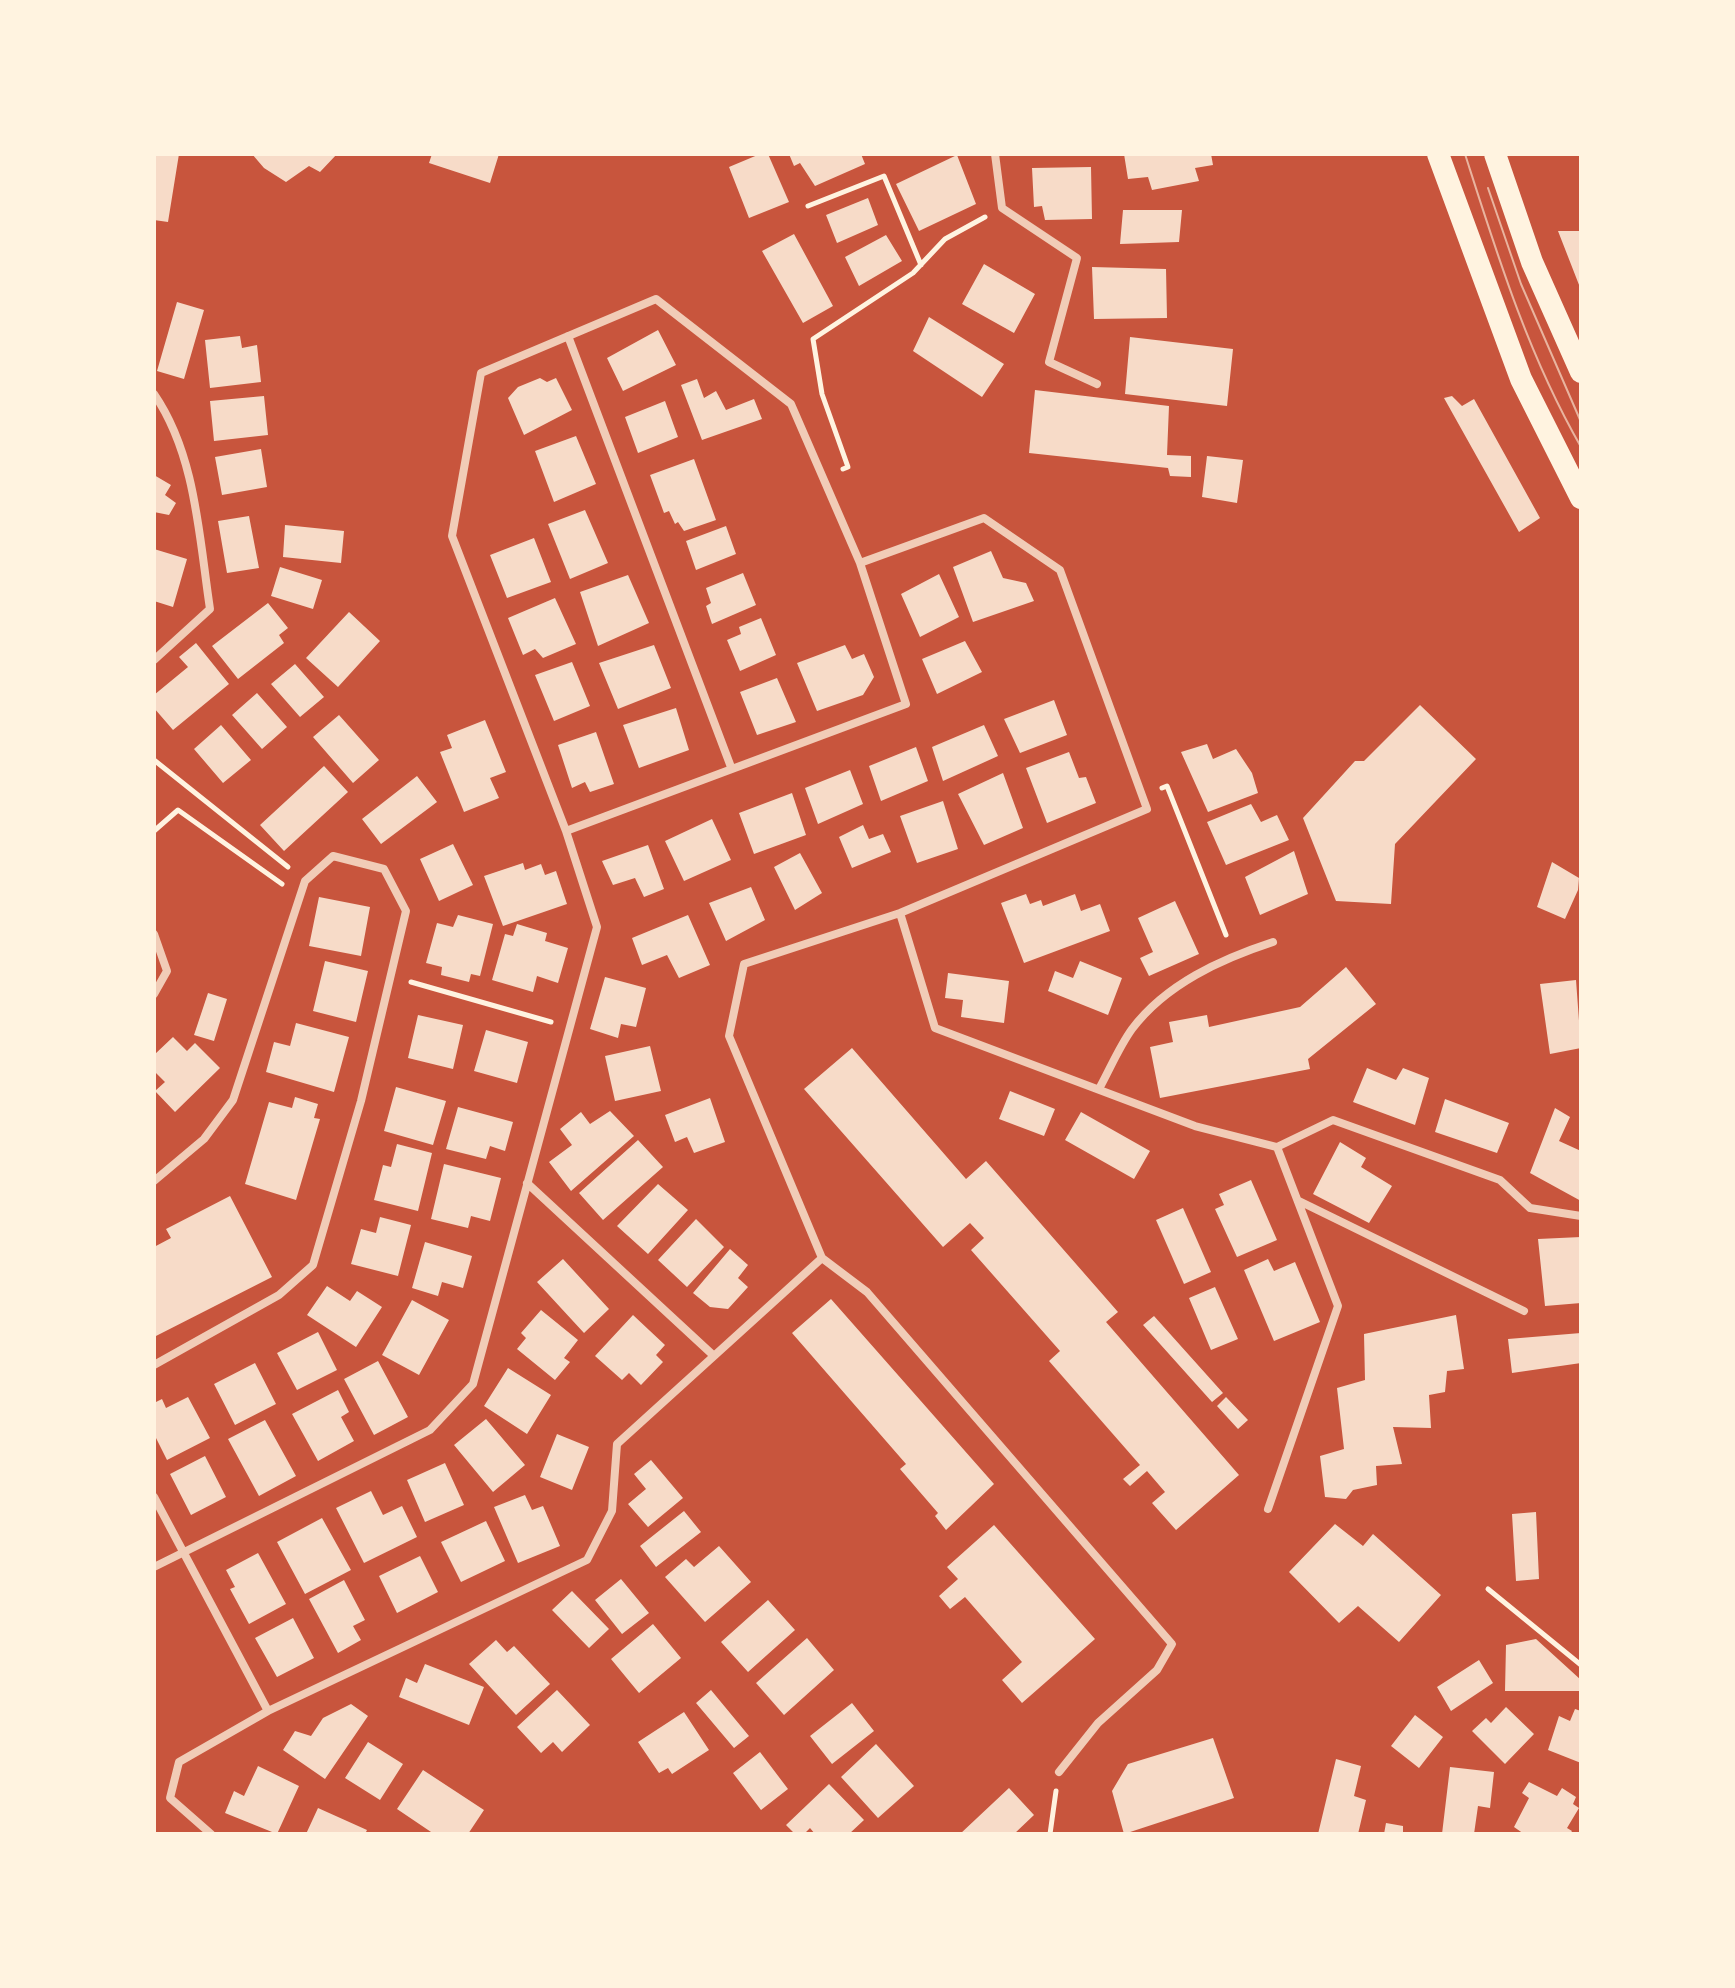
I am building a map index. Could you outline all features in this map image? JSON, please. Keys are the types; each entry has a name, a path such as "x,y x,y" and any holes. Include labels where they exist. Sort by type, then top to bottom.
{"highway":[{"path":"1438,154 1521,379 1581,498"},
{"path":"1495,154 1532,262 1581,372"}],"street":[{"path":"995,154 1002,208 1077,258 1049,362 1097,384"},
{"path":"154,1567 430,1430 473,1384 597,927 566,831 452,536 481,373 656,299 791,404 860,563 906,704 566,831"},
{"path":"568,336 731,767"},
{"path":"154,394 170,417 192,488 210,609 154,660"},
{"path":"860,563 984,518 1060,570 1147,809 900,913 744,964 729,1036 822,1258 867,1292 1172,1644 1157,1670 1098,1723 1059,1772"},
{"path":"154,1181 204,1139 233,1100 305,881 333,856 384,869 406,911 361,1101 313,1265 279,1295 154,1365"},
{"path":"900,913 935,1028 1195,1126 1277,1147 1333,1120 1500,1180 1530,1208 1581,1216"},
{"path":"154,934 167,971 154,994"},
{"path":"1099,1089 1131,1031 1159,999 1234,955 1273,942"},
{"path":"1268,1509 1338,1306 1277,1147"},
{"path":"527,1183 714,1356"},
{"path":"1298,1200 1524,1311"},
{"path":"211,1834 170,1798 179,1762 268,1711 587,1560 612,1511 617,1444 822,1258"},
{"path":"154,1497 268,1711"}],"path":[{"path":"808,206 884,176 921,265"},
{"path":"825,480 848,467 822,394 813,339 921,265 945,239 1002,208"},
{"path":"154,760 305,881"},
{"path":"1141,794 1167,786 1234,955"},
{"path":"154,831 178,810 300,897"},
{"path":"391,976 569,1027"},
{"path":"1488,1589 1581,1665"},
{"path":"1050,1834 1059,1772"}],"building":[{"path":"154,154 179,154 168,222 154,220"},
{"path":"252,154 337,154 320,172 309,166 286,182 264,168"},
{"path":"432,154 499,154 490,183 429,163"},
{"path":"760,154 768,154 789,202 749,218 729,167"},
{"path":"789,154 861,154 865,164 815,186 800,163 794,166"},
{"path":"1124,154 1211,154 1213,165 1195,168 1199,181 1152,190 1148,177 1128,179"},
{"path":"957,155 976,204 919,231 896,184"},
{"path":"1091,167 1092,219 1045,220 1042,206 1034,207 1032,168"},
{"path":"868,198 878,225 837,243 826,215"},
{"path":"1123,210 1182,210 1179,242 1120,244"},
{"path":"1558,231 1581,231 1581,290"},
{"path":"794,234 833,306 803,323 762,251"},
{"path":"886,235 902,261 859,286 845,257"},
{"path":"984,264 1035,294 1014,333 962,304"},
{"path":"1092,267 1166,269 1167,318 1094,319"},
{"path":"177,302 204,310 184,379 157,371"},
{"path":"929,317 1004,364 982,397 913,351"},
{"path":"658,330 676,365 623,391 607,358"},
{"path":"240,336 242,348 257,345 261,382 210,388 205,340"},
{"path":"1130,337 1233,349 1227,406 1125,394"},
{"path":"540,378 547,382 556,378 572,410 524,435 508,398 518,387"},
{"path":"697,379 704,398 716,391 726,410 754,399 762,419 702,440 681,385"},
{"path":"1035,390 1169,406 1167,455 1191,456 1191,477 1170,476 1168,468 1029,453"},
{"path":"264,396 268,435 214,441 210,401"},
{"path":"1452,396 1462,406 1474,399 1540,518 1519,532 1444,398"},
{"path":"665,401 678,437 638,453 625,417"},
{"path":"576,436 596,484 554,502 535,451"},
{"path":"261,449 267,487 222,495 215,457"},
{"path":"1207,456 1243,460 1237,503 1202,497"},
{"path":"694,459 716,520 684,531 678,522 675,524 669,511 664,513 650,475"},
{"path":"154,475 171,485 165,495 176,503 169,515 154,512"},
{"path":"585,510 608,563 570,579 548,524"},
{"path":"249,516 259,568 227,573 218,521"},
{"path":"285,525 344,531 341,563 283,557"},
{"path":"726,526 736,554 696,570 686,541"},
{"path":"534,538 551,582 507,598 490,555"},
{"path":"154,549 187,559 173,607 154,601"},
{"path":"991,551 1003,578 1026,583 1034,601 973,622 953,567"},
{"path":"280,567 322,580 313,609 271,596"},
{"path":"743,573 756,605 712,624 706,606 711,603 706,588"},
{"path":"939,574 959,617 920,637 901,594"},
{"path":"628,575 649,623 598,646 580,592"},
{"path":"555,598 576,644 543,658 535,649 523,655 508,618"},
{"path":"268,603 288,628 279,635 284,643 238,679 212,646"},
{"path":"349,612 380,641 338,687 306,658"},
{"path":"761,618 776,655 740,671 727,640 741,634 739,627"},
{"path":"965,641 982,672 937,694 922,659"},
{"path":"196,643 229,684 173,730 154,708 154,695 188,667 179,657"},
{"path":"654,645 671,688 618,709 599,663"},
{"path":"845,645 852,659 864,654 874,677 863,695 817,711 797,663"},
{"path":"572,662 590,706 554,721 535,675"},
{"path":"295,664 324,697 300,717 271,684"},
{"path":"777,678 796,722 757,735 740,692"},
{"path":"257,693 287,727 262,749 232,715"},
{"path":"1054,700 1067,735 1020,753 1004,719"},
{"path":"1420,705 1476,759 1395,844 1391,904 1336,901 1303,818 1355,761 1364,761"},
{"path":"676,708 689,750 639,768 623,725"},
{"path":"339,715 379,760 353,783 313,737"},
{"path":"485,720 506,772 490,778 499,798 464,812 440,752 452,748 447,735"},
{"path":"221,725 251,760 223,783 194,749"},
{"path":"984,725 998,756 943,781 932,747"},
{"path":"596,732 614,784 590,792 585,782 572,788 558,745"},
{"path":"1207,744 1213,759 1236,749 1252,773 1258,793 1208,812 1181,752"},
{"path":"916,747 928,781 881,801 869,766"},
{"path":"1069,752 1079,778 1086,777 1096,803 1047,823 1026,768"},
{"path":"324,766 348,792 284,851 260,825"},
{"path":"850,770 863,804 818,824 805,788"},
{"path":"1003,773 1023,828 984,845 958,794"},
{"path":"417,776 437,802 381,844 362,819"},
{"path":"792,793 806,835 754,854 739,813"},
{"path":"943,801 958,849 917,863 900,816"},
{"path":"1251,804 1261,822 1277,815 1289,840 1226,865 1207,822"},
{"path":"712,819 731,860 684,881 665,841"},
{"path":"863,825 869,839 883,834 891,852 852,868 839,837"},
{"path":"453,844 473,885 439,901 420,859"},
{"path":"648,845 664,889 644,897 635,878 613,885 602,861"},
{"path":"1294,851 1308,894 1260,915 1245,877"},
{"path":"800,853 822,893 795,910 774,867"},
{"path":"1552,862 1579,878 1578,890 1565,919 1537,907"},
{"path":"523,863 525,870 541,864 545,875 556,871 567,904 503,926 484,876"},
{"path":"751,887 765,920 726,941 709,903"},
{"path":"1026,894 1030,904 1041,900 1043,906 1075,894 1081,911 1100,904 1110,931 1024,963 1001,903"},
{"path":"319,897 370,907 361,956 309,946"},
{"path":"1175,901 1199,954 1149,976 1140,958 1153,952 1138,918"},
{"path":"458,915 493,924 480,976 471,974 469,982 441,975 442,967 426,963 437,923 453,927"},
{"path":"688,915 710,965 679,978 667,955 642,965 632,938"},
{"path":"517,924 547,933 545,941 568,948 558,983 537,976 533,992 492,980 505,934 513,936"},
{"path":"325,961 368,971 356,1022 313,1011"},
{"path":"1080,961 1122,978 1108,1015 1048,991 1055,971 1073,978"},
{"path":"1346,967 1376,1004 1308,1059 1310,1069 1160,1098 1150,1047 1173,1042 1169,1022 1207,1015 1209,1027 1300,1007"},
{"path":"948,973 1009,981 1004,1023 961,1017 963,1000 945,998"},
{"path":"605,977 646,988 636,1027 621,1024 618,1038 590,1029"},
{"path":"1576,980 1581,1048 1550,1054 1540,984"},
{"path":"208,993 227,999 214,1041 194,1035"},
{"path":"418,1015 463,1025 453,1069 408,1058"},
{"path":"296,1023 349,1037 334,1092 266,1072 274,1042 290,1046"},
{"path":"486,1030 528,1042 517,1083 474,1071"},
{"path":"173,1037 187,1051 195,1043 220,1068 175,1112 155,1091 165,1082 154,1071 154,1055"},
{"path":"650,1046 661,1091 615,1101 605,1056"},
{"path":"852,1048 966,1179 986,1161 1118,1312 1106,1322 1239,1475 1176,1530 1152,1503 1165,1492 1147,1471 1130,1486 1123,1479 1140,1465 1049,1361 1060,1351 971,1250 984,1238 970,1223 943,1247 804,1089"},
{"path":"1367,1068 1396,1080 1403,1068 1429,1078 1415,1125 1353,1102"},
{"path":"396,1087 446,1101 433,1145 384,1131"},
{"path":"1010,1091 1055,1109 1044,1136 999,1119"},
{"path":"295,1097 318,1104 314,1118 320,1119 296,1200 245,1184 269,1102 292,1108"},
{"path":"710,1098 725,1142 694,1153 687,1137 675,1142 665,1115"},
{"path":"1445,1099 1509,1123 1497,1153 1435,1132"},
{"path":"458,1107 513,1122 505,1151 490,1146 486,1159 446,1149"},
{"path":"1555,1108 1570,1117 1559,1141 1581,1151 1581,1201 1530,1173"},
{"path":"610,1111 634,1136 571,1191 549,1162 572,1145 560,1129 581,1112 590,1124"},
{"path":"1081,1112 1150,1151 1134,1179 1065,1140"},
{"path":"638,1140 663,1167 603,1220 579,1193"},
{"path":"1340,1142 1366,1158 1361,1167 1392,1186 1369,1223 1313,1194"},
{"path":"397,1144 432,1153 418,1211 374,1200 383,1165 391,1167"},
{"path":"444,1164 501,1178 490,1221 471,1216 468,1228 431,1219"},
{"path":"1251,1180 1277,1240 1237,1257 1215,1209 1224,1205 1219,1194"},
{"path":"658,1184 688,1210 648,1254 617,1226"},
{"path":"230,1196 272,1277 154,1337 154,1247 171,1238 166,1229"},
{"path":"1183,1208 1211,1272 1184,1284 1156,1220"},
{"path":"380,1217 411,1225 398,1276 351,1264 361,1229 376,1233"},
{"path":"696,1219 724,1247 687,1287 658,1260"},
{"path":"1581,1237 1581,1303 1545,1306 1538,1239"},
{"path":"425,1242 472,1256 463,1288 442,1282 438,1296 412,1288"},
{"path":"730,1249 748,1265 738,1278 748,1287 728,1309 710,1307 693,1293"},
{"path":"563,1259 609,1309 584,1333 537,1282"},
{"path":"1268,1259 1274,1271 1295,1262 1320,1322 1274,1341 1244,1270"},
{"path":"327,1286 350,1301 357,1291 382,1307 356,1347 307,1315"},
{"path":"1215,1287 1238,1339 1211,1350 1189,1298"},
{"path":"831,1299 994,1484 946,1530 935,1516 938,1513 900,1469 906,1464 792,1333"},
{"path":"412,1300 449,1320 419,1375 382,1355"},
{"path":"541,1310 578,1340 564,1358 570,1362 555,1380 517,1349 526,1338 521,1333"},
{"path":"633,1315 665,1345 656,1355 663,1362 641,1385 629,1373 622,1380 595,1356"},
{"path":"1456,1315 1464,1369 1447,1371 1445,1392 1429,1395 1431,1428 1393,1427 1402,1464 1376,1466 1377,1485 1353,1490 1346,1499 1325,1497 1320,1456 1344,1449 1337,1388 1365,1380 1364,1334"},
{"path":"1154,1316 1223,1393 1212,1402 1143,1325"},
{"path":"318,1332 337,1370 297,1390 277,1353"},
{"path":"1581,1333 1581,1363 1512,1373 1508,1339"},
{"path":"378,1361 408,1417 374,1435 344,1379"},
{"path":"255,1363 276,1404 235,1425 214,1384"},
{"path":"508,1368 551,1395 527,1434 484,1406"},
{"path":"338,1390 349,1412 341,1417 354,1441 318,1461 292,1414"},
{"path":"188,1397 210,1438 167,1460 154,1434 154,1403 162,1399 166,1408"},
{"path":"1226,1397 1248,1420 1238,1429 1217,1406"},
{"path":"486,1419 525,1465 493,1492 454,1445"},
{"path":"265,1420 296,1476 259,1496 228,1439"},
{"path":"557,1434 589,1447 572,1490 540,1477"},
{"path":"205,1456 226,1497 191,1515 170,1474"},
{"path":"651,1460 683,1498 648,1527 628,1504 646,1489 634,1474"},
{"path":"445,1463 464,1505 425,1522 407,1480"},
{"path":"371,1491 383,1515 402,1506 417,1537 364,1563 336,1508"},
{"path":"525,1495 532,1510 543,1506 560,1546 518,1563 494,1507"},
{"path":"684,1511 701,1532 656,1567 640,1546"},
{"path":"1536,1512 1539,1579 1516,1581 1512,1514"},
{"path":"322,1518 351,1570 305,1594 277,1542"},
{"path":"486,1521 505,1561 461,1582 441,1542"},
{"path":"1335,1524 1363,1546 1373,1534 1441,1595 1399,1642 1358,1606 1339,1623 1289,1572"},
{"path":"994,1525 1095,1639 1022,1703 1002,1680 1022,1662 965,1597 950,1609 939,1596 958,1579 947,1567"},
{"path":"719,1546 751,1582 705,1622 665,1577 686,1559 694,1567"},
{"path":"258,1553 286,1604 249,1624 230,1589 235,1587 226,1570"},
{"path":"420,1556 438,1592 397,1613 379,1576"},
{"path":"621,1579 649,1613 622,1634 595,1600"},
{"path":"344,1580 365,1620 353,1626 361,1640 338,1653 309,1599"},
{"path":"572,1591 609,1629 589,1648 552,1610"},
{"path":"768,1600 795,1630 748,1672 721,1642"},
{"path":"293,1618 314,1658 277,1677 255,1638"},
{"path":"653,1624 681,1658 639,1693 611,1659"},
{"path":"807,1638 834,1670 784,1715 756,1683"},
{"path":"1536,1639 1581,1680 1579,1691 1505,1691 1506,1645"},
{"path":"496,1640 507,1652 514,1646 550,1684 516,1715 469,1664"},
{"path":"1479,1660 1493,1683 1451,1711 1437,1687"},
{"path":"425,1664 484,1687 469,1725 399,1697 406,1678 417,1683"},
{"path":"557,1690 590,1725 562,1752 553,1742 541,1753 517,1727"},
{"path":"711,1690 749,1736 734,1748 696,1703"},
{"path":"852,1703 874,1731 832,1764 810,1736"},
{"path":"351,1704 368,1716 325,1779 283,1750 295,1731 311,1736 323,1718"},
{"path":"1506,1707 1534,1734 1505,1764 1472,1731 1486,1718 1491,1723"},
{"path":"1575,1709 1581,1711 1581,1763 1548,1750 1559,1716 1570,1721"},
{"path":"684,1712 709,1750 672,1774 668,1768 659,1773 638,1742"},
{"path":"1415,1715 1443,1737 1419,1768 1391,1746"},
{"path":"1213,1738 1234,1798 1124,1834 1112,1791 1128,1764"},
{"path":"368,1742 403,1764 380,1800 345,1778"},
{"path":"876,1744 914,1786 878,1818 841,1777"},
{"path":"760,1752 788,1789 761,1810 733,1773"},
{"path":"1336,1759 1361,1766 1354,1796 1366,1800 1358,1834 1318,1834"},
{"path":"258,1766 299,1786 277,1834 225,1813 234,1791 244,1796"},
{"path":"1450,1767 1494,1772 1490,1808 1478,1806 1474,1834 1442,1834"},
{"path":"423,1770 484,1810 468,1834 434,1834 397,1809"},
{"path":"1529,1782 1557,1796 1562,1788 1576,1797 1573,1804 1579,1808 1567,1828 1572,1831 1570,1834 1524,1834 1514,1827 1529,1798 1522,1793"},
{"path":"829,1784 864,1820 849,1834 815,1834 810,1828 804,1834 795,1834 786,1825"},
{"path":"1009,1788 1034,1815 1014,1834 960,1834"},
{"path":"318,1808 367,1830 365,1834 306,1834"},
{"path":"1386,1823 1403,1826 1403,1834 1384,1834"}],"tram line":[{"path":"1465,154 1529,340 1581,447"},
{"path":"1488,188 1521,284 1581,422"}]}
